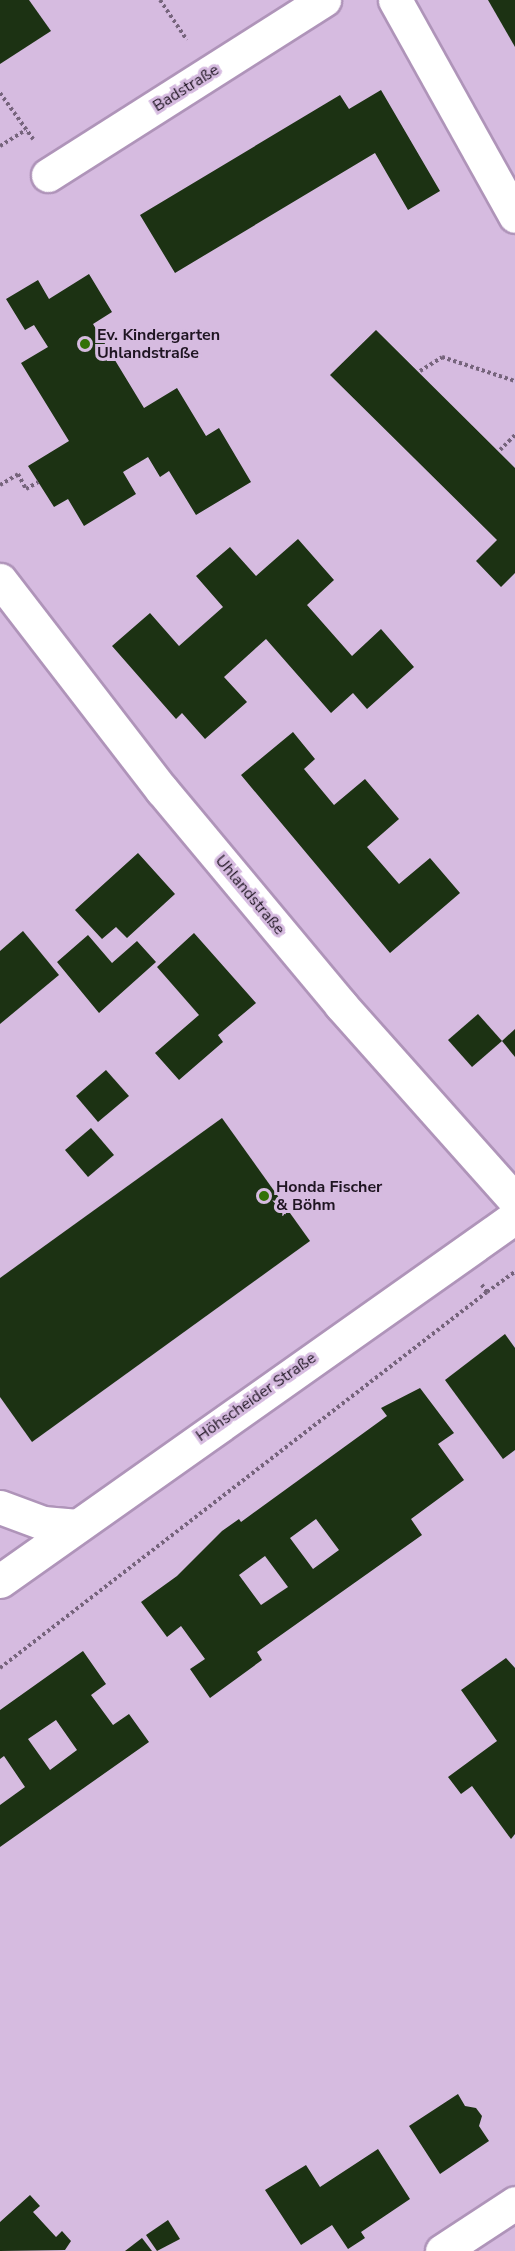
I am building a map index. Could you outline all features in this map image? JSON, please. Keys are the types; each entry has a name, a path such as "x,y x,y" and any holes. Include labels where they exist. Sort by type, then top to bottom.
{"street":[{"name":"Badstraße","path":"52,173 324,0"},
{"path":"395,0 515,216"},
{"name":"Uhlandstraße","path":"0,580 162,790 341,1005 515,1200"},
{"name":"Höhscheider Straße","path":"0,1581 515,1217"},
{"path":"0,1507 43,1523 75,1526"},
{"path":"442,2251 515,2203"}],"path":[{"path":"160,0 209,73"},
{"path":"0,93 52,173"},
{"path":"0,146 26,130"},
{"path":"420,370 442,357 515,381"},
{"path":"500,450 515,435"},
{"path":"0,485 18,474 26,489 38,482"},
{"path":"461,1254 487,1292"},
{"path":"0,1668 515,1272"}],"building":[{"path":"0,0 29,0 51,31 0,64"},
{"path":"488,0 515,0 515,47"},
{"path":"381,90 440,191 408,210 375,153 175,273 140,215 340,95 349,109"},
{"path":"89,274 112,312 93,324 144,408 177,388 206,436 219,428 251,482 196,515 169,471 160,477 148,457 123,472 136,494 84,526 68,499 54,507 28,466 69,441 21,363 48,347 34,325 25,330 6,299 38,280 49,299"},
{"path":"376,330 515,468 515,573 501,587 476,561 497,540 330,375"},
{"path":"298,539 334,580 307,605 352,656 381,629 414,667 367,709 353,693 331,713 266,639 224,677 247,702 205,739 182,713 176,719 112,646 150,613 179,646 223,607 196,576 230,547 256,576"},
{"path":"293,732 315,759 304,769 334,805 365,779 399,819 367,847 399,884 430,858 460,893 390,953 241,775"},
{"path":"138,853 175,894 127,938 116,927 102,939 75,910"},
{"path":"23,931 59,975 0,1024 0,951"},
{"path":"194,933 256,1003 218,1035 223,1042 179,1080 155,1053 199,1015 157,967"},
{"path":"88,935 112,963 137,941 156,962 99,1013 57,962"},
{"path":"478,1014 502,1041 472,1067 448,1040"},
{"path":"515,1029 515,1057 502,1041"},
{"path":"106,1070 129,1096 98,1122 76,1096"},
{"path":"222,1118 310,1241 32,1442 0,1397 0,1278"},
{"path":"91,1128 114,1155 88,1177 65,1150"},
{"path":"505,1334 515,1348 515,1450 503,1459 445,1380"},
{"path":"420,1388 454,1433 438,1444 464,1480 411,1519 422,1535 257,1652 262,1660 210,1698 190,1669 205,1659 181,1626 167,1637 141,1602 177,1576 222,1531 239,1519 241,1522 387,1416 381,1408","holes":["316,1519 339,1550 313,1569 290,1538","265,1556 288,1587 261,1605 239,1575"]},
{"path":"83,1651 106,1684 91,1695 113,1725 129,1714 149,1742 0,1847 0,1805 25,1787 4,1756 0,1759 0,1710","holes":["56,1720 77,1750 50,1770 28,1739"]},
{"path":"506,1658 515,1668 515,1834 511,1839 472,1786 461,1794 448,1777 497,1741 461,1690"},
{"path":"458,2094 465,2106 476,2108 482,2116 479,2126 489,2141 440,2174 409,2126"},
{"path":"378,2149 410,2199 361,2232 365,2238 348,2249 332,2225 301,2245 265,2190 306,2165 320,2187"},
{"path":"30,2195 40,2206 33,2212 56,2237 62,2231 71,2241 65,2250 0,2251 0,2222"},
{"path":"168,2220 180,2239 157,2251 146,2235"},
{"path":"142,2238 152,2251 125,2251"}],"place":[{"name":"Ev. Kindergarten Uhlandstraße","path":"85,344"},
{"name":"Honda Fischer & Böhm","path":"264,1196"}]}
